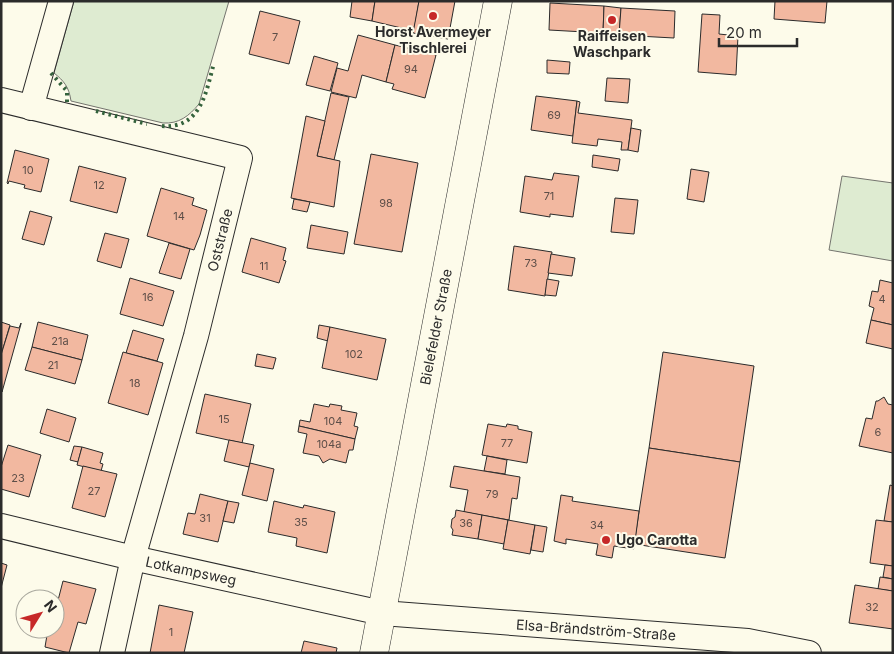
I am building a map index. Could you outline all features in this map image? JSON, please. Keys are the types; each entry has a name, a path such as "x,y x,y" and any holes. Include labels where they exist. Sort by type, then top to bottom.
{"street":[{"path":"31,108 61,1"},
{"name":"Bielefelder Straße","path":"374,653 498,1"},
{"name":"Oststraße","path":"1,100 240,158 196,336 133,558"},
{"name":"Lotkampsweg","path":"1,526 133,558 382,613"},
{"path":"112,653 133,558"},
{"name":"Elsa-Brändström-Straße","path":"382,613 748,641 809,653"}],"green space":[{"path":"74,1 229,1 199,104 179,121 163,123 71,101 66,85 54,73"},
{"path":"842,176 893,183 893,261 829,250"}],"building":[{"path":"352,1 375,1 372,21 350,17"},
{"path":"375,1 419,1 414,31 372,21"},
{"path":"419,1 455,1 448,39 413,33"},
{"path":"775,1 827,1 825,23 774,19"},
{"path":"550,3 604,6 603,33 549,30"},
{"name":"Raiffeisen Waschpark","path":"604,6 621,8 619,35 603,33"},
{"path":"621,8 675,11 674,38 619,35"},
{"path":"260,11 300,21 289,64 249,54"},
{"path":"702,14 720,15 719,34 738,36 736,75 698,72"},
{"path":"358,35 395,45 386,82 362,75 356,98 331,92 337,68 348,71"},
{"path":"395,45 436,55 425,98 392,89 394,84 386,82"},
{"path":"314,56 338,63 330,91 306,85"},
{"path":"547,60 570,62 569,74 547,73"},
{"path":"607,78 630,79 628,103 605,101"},
{"path":"331,93 349,97 334,160 317,156"},
{"path":"536,96 577,101 573,136 531,130"},
{"path":"577,101 580,102 578,113 632,120 628,150 621,150 622,142 598,139 597,146 572,143"},
{"path":"306,116 325,121 317,156 340,161 334,207 291,198"},
{"path":"631,128 641,130 638,152 628,150"},
{"path":"15,150 49,159 41,192 24,188 25,185 9,181 7,183"},
{"path":"371,154 418,163 402,252 354,244"},
{"path":"593,155 620,159 618,171 592,167"},
{"path":"79,166 126,178 117,213 70,201"},
{"path":"691,169 709,172 704,202 687,199"},
{"path":"554,173 579,176 573,217 550,214 550,217 520,212 525,176 552,180"},
{"path":"161,188 194,198 192,205 207,210 194,250 147,236"},
{"path":"615,198 638,200 634,234 611,232"},
{"path":"294,199 310,202 307,212 292,209"},
{"path":"30,211 52,217 44,245 22,239"},
{"path":"311,225 348,232 344,254 307,248"},
{"path":"105,233 129,239 121,268 97,261"},
{"path":"251,238 286,248 283,260 286,261 279,283 242,272"},
{"path":"169,243 190,249 181,279 159,273"},
{"path":"514,246 552,252 545,296 508,290"},
{"path":"551,254 575,258 572,276 548,273"},
{"path":"130,278 174,291 163,326 120,314"},
{"path":"547,279 559,281 556,296 545,295"},
{"path":"880,280 893,283 893,325 871,320 874,308 869,306 872,291 878,292"},
{"path":"871,320 893,325 893,349 866,343"},
{"path":"1,322 10,325 1,355"},
{"path":"38,322 88,335 82,360 32,347"},
{"path":"21,323 2,392 1,355 10,326 19,328"},
{"path":"319,325 330,327 328,341 317,338"},
{"path":"330,327 386,339 377,380 322,368"},
{"path":"133,330 164,339 157,361 126,353"},
{"path":"32,347 82,360 75,384 25,370"},
{"path":"123,352 163,363 148,415 108,403"},
{"path":"663,352 754,366 740,462 649,448"},
{"path":"257,354 276,358 273,369 255,366"},
{"path":"205,394 251,404 242,443 196,433"},
{"path":"884,397 888,404 893,405 893,453 859,446 866,418 872,419 876,401"},
{"path":"314,404 329,407 330,404 342,406 341,410 357,413 354,426 358,427 355,439 299,426 300,420 310,422"},
{"path":"47,409 76,418 69,442 40,433"},
{"path":"488,424 506,427 507,424 518,426 518,429 532,432 527,463 482,455"},
{"path":"299,426 355,439 353,450 349,450 346,463 330,459 323,463 319,456 303,453 307,434 298,432"},
{"path":"229,440 254,445 249,467 224,461"},
{"path":"8,445 41,455 29,497 1,489 1,467"},
{"path":"74,446 82,447 78,462 70,460"},
{"path":"82,447 103,453 100,463 103,464 101,471 77,465"},
{"path":"649,448 740,462 725,558 634,544"},
{"path":"487,456 507,460 505,474 484,471"},
{"path":"250,463 274,469 267,501 242,495"},
{"path":"83,466 117,474 105,517 72,508"},
{"path":"454,466 520,477 517,499 512,498 509,520 464,512 468,490 450,487"},
{"path":"890,485 893,486 893,522 884,521"},
{"path":"200,494 228,501 218,542 183,534 188,513 195,514"},
{"path":"561,495 573,497 572,501 639,511 634,549 614,546 612,558 596,555 598,544 566,539 566,544 554,541"},
{"path":"228,501 239,503 234,523 223,521"},
{"path":"274,501 303,508 304,505 335,512 327,553 296,546 297,538 268,532"},
{"path":"456,510 482,515 478,539 452,535 452,519 455,517"},
{"path":"482,515 508,520 504,544 478,539"},
{"path":"508,520 535,525 530,554 503,549"},
{"path":"876,520 893,522 893,566 870,563"},
{"path":"535,525 547,527 543,552 531,550"},
{"path":"1,563 7,565 1,588"},
{"path":"885,565 893,566 893,579 883,577"},
{"path":"880,577 893,579 893,591 878,589"},
{"path":"63,581 96,589 86,624 78,622 69,653 45,647 46,639 65,639 65,589 61,589"},
{"path":"855,585 893,591 893,629 849,623"},
{"path":"159,605 193,612 184,653 150,653"},
{"path":"304,641 337,648 336,653 301,653"}],"hedge":[{"path":"162,126 175,125 193,115 200,106 214,63"},
{"path":"51,73 67,91 67,104"},
{"path":"96,111 147,124"}],"place":[{"name":"Horst Avermeyer Tischlerei","path":"433,16"},
{"name":"Raiffeisen Waschpark","path":"612,20"},
{"name":"Ugo Carotta","path":"606,540"}]}
